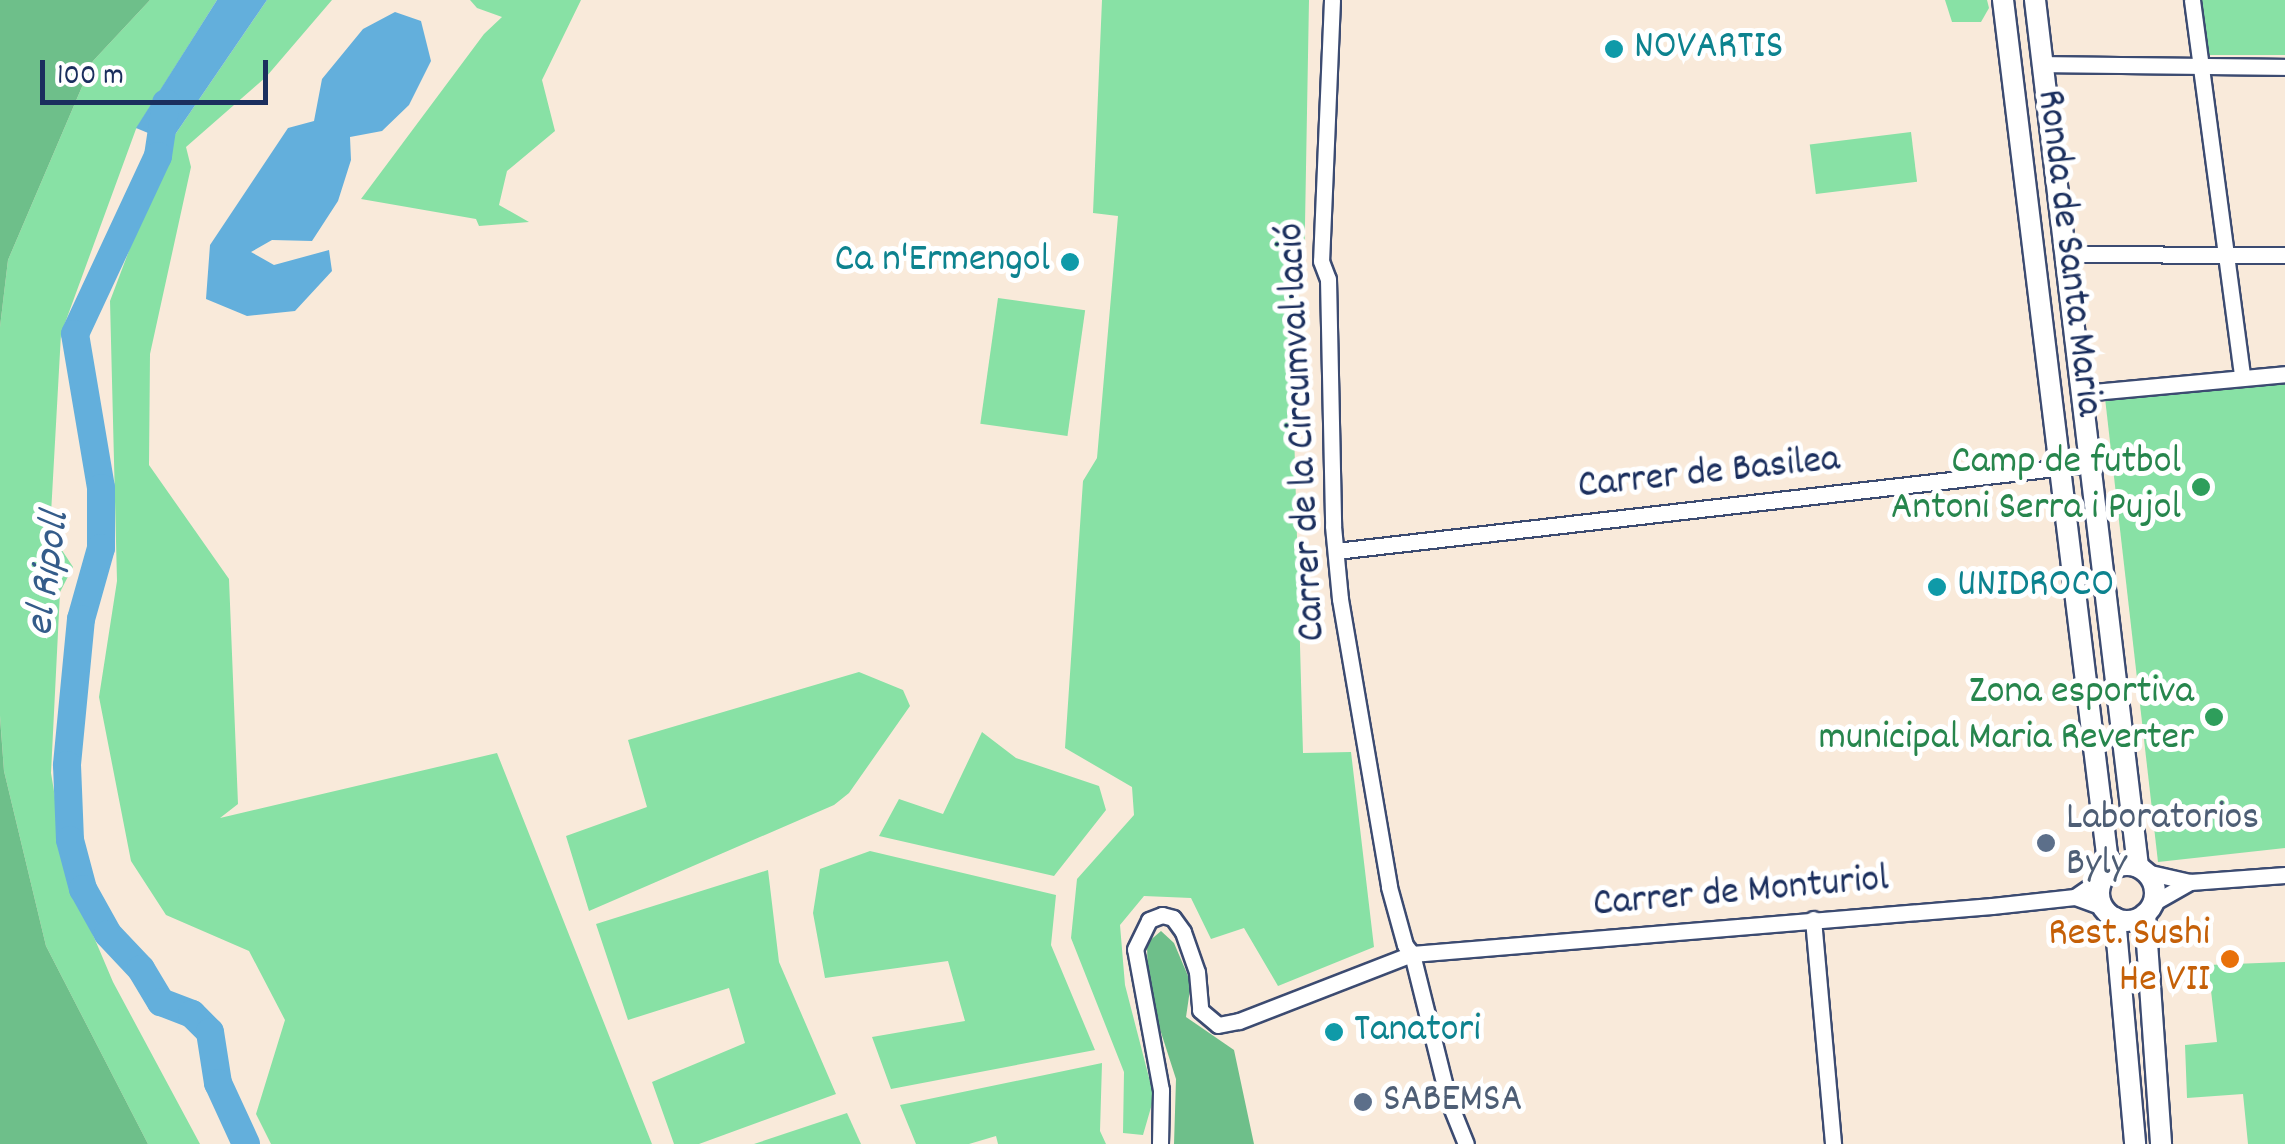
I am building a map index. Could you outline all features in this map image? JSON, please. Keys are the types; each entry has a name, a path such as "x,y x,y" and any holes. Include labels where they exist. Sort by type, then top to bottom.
{"street":[{"name":"Carrer de la Circumval·lació","path":"1332,0 1320,261 1328,279 1336,551 1389,887 1405,945 1412,954 1449,1102 1466,1144"},
{"name":"Ronda de Santa Maria","path":"2003,0 2106,875"},
{"name":"Ronda de Santa Maria","path":"2035,0 2142,870"},
{"path":"2192,0 2242,376"},
{"path":"2042,64 2285,68"},
{"path":"2065,254 2285,255"},
{"path":"2082,392 2285,374"},
{"name":"Carrer de Basilea","path":"1336,551 2090,464"},
{"path":"2136,1144 2109,913 2098,893 2106,875 2127,864 2190,882 2285,874"},
{"path":"2142,870 2154,888 2149,908 2161,1144"},
{"name":"Carrer de Monturiol","path":"1160,1144 1161,1090 1135,949 1149,920 1162,915 1173,918 1183,932 1196,972 1200,1010 1218,1025 1239,1022 1412,954 2074,897 2106,875"},
{"path":"2109,913 2129,920 2190,882"},
{"name":"Carrer de Monturiol","path":"2074,897 2109,913"},
{"path":"1813,920 1833,1144"}],"green space":[{"path":"0,0 150,0 93,61 8,260 0,327"},
{"path":"150,0 217,0 136,129 61,334 50,532 73,567 60,592 51,773 68,876 113,982 200,1144 148,1144 46,946 4,771 0,716 0,327 8,260 93,61"},
{"path":"267,0 332,0 266,77 186,147 191,167 150,354 149,465 229,579 238,804 220,818 497,753 652,1144 271,1144 256,1114 285,1020 249,951 166,915 131,861 99,697 117,581 110,301 170,142"},
{"path":"470,0 581,0 542,80 555,131 507,171 499,205 529,222 479,226 476,219 361,199 484,34 502,17 477,8"},
{"path":"1102,0 1309,0 1304,281 1290,286 1303,753 1351,752 1374,947 1278,986 1244,928 1211,939 1191,898 1144,896 1120,925 1125,985 1154,1097 1143,1135 1123,1133 1124,1072 1071,938 1077,879 1134,815 1132,787 1065,748 1083,481 1097,458 1118,216 1093,213"},
{"path":"1945,0 1987,0 1989,8 1981,22 1952,22"},
{"path":"2202,0 2285,0 2285,55 2202,55"},
{"path":"1911,132 1917,182 1816,194 1810,144"},
{"path":"998,298 1085,310 1067,436 980,424"},
{"path":"2285,383 2285,848 2158,862 2105,398"},
{"path":"859,672 903,690 910,706 849,793 834,805 589,911 566,836 647,807 628,740"},
{"path":"0,717 4,771 46,946 148,1144 0,1144"},
{"path":"982,732 1016,758 1099,786 1106,810 1054,876 879,836 899,799 943,814"},
{"path":"870,851 1056,895 1051,945 1095,1050 891,1089 872,1037 965,1021 948,961 825,978 813,913 820,869"},
{"path":"768,870 779,962 836,1094 699,1144 674,1144 652,1082 745,1043 729,988 628,1020 596,924"},
{"path":"1161,931 1174,943 1191,983 1186,1017 1234,1050 1254,1144 1174,1144 1176,1079 1148,992 1147,943"},
{"path":"2285,962 2285,1144 2248,1144 2243,1094 2187,1098 2185,1045 2217,1042 2208,965"},
{"path":"1102,1063 1100,1131 1106,1144 998,1144 996,1136 969,1144 916,1144 900,1105"},
{"path":"847,1113 861,1144 754,1144"}],"water":[{"path":"217,0 267,0 170,142 136,128"},
{"path":"395,12 421,21 431,61 409,105 382,131 350,137 351,160 338,201 312,241 272,240 251,252 274,265 329,250 332,271 295,311 247,316 206,299 210,245 288,128 314,121 322,79 363,29"}],"waterway":[{"name":"el Ripoll","path":"166,103 158,156 75,334 101,488 101,548 81,619 67,765 70,840 83,889 108,934 141,969 161,1002 192,1014 210,1032 218,1083 246,1144"}],"place":[{"name":"NOVARTIS","path":"1614,49"},
{"name":"Ca n'Ermengol","path":"1070,262"},
{"name":"Camp de futbol Antoni Serra i Pujol","path":"2201,487"},
{"name":"UNIDROCO","path":"1937,587"},
{"name":"Zona esportiva municipal Maria Reverter","path":"2214,717"},
{"name":"Laboratorios Byly","path":"2046,843"},
{"name":"Rest. Sushi He VII","path":"2230,959"},
{"name":"Tanatori","path":"1334,1032"},
{"name":"SABEMSA","path":"1363,1102"}]}
